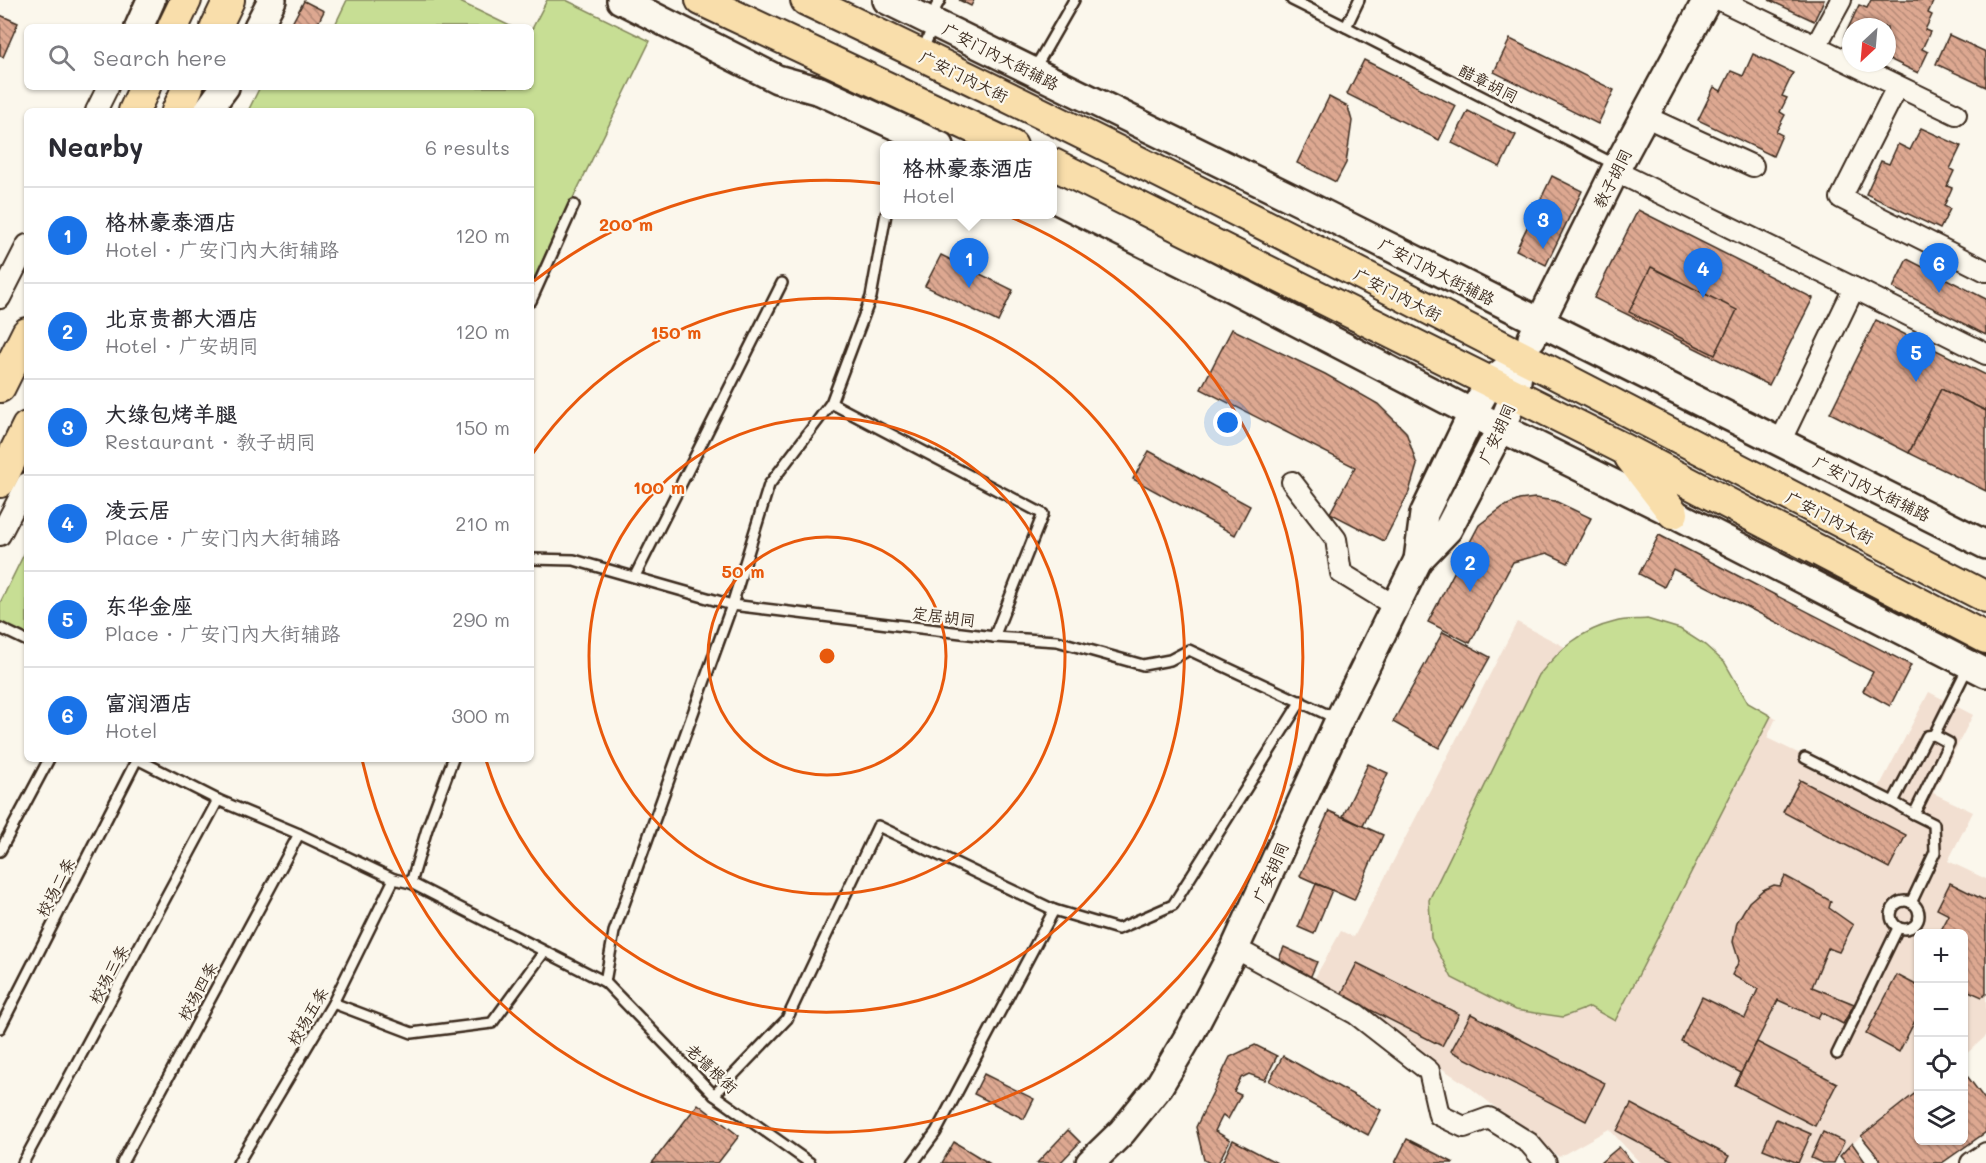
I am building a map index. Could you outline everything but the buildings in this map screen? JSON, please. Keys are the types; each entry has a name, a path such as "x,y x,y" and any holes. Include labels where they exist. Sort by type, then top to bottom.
{"main road":[{"path":"174,24 186,0"},
{"path":"217,24 229,0"},
{"path":"701,0 904,117 993,141"},
{"name":"广安门内大街","path":"806,0 1112,148 1986,597"},
{"path":"135,108 144,90"},
{"path":"178,108 187,90"},
{"path":"1057,166 1624,449 1977,633 1980,663"},
{"path":"0,387 24,339"},
{"path":"0,482 24,433"},
{"path":"1624,449 1673,513"}],"street":[{"path":"140,24 151,0"},
{"path":"260,24 272,0"},
{"path":"621,0 777,79 904,117 934,141"},
{"name":"广安门内大街辅路","path":"887,0 937,11 1033,73 1313,208 1986,545"},
{"path":"1709,0 1816,46 1956,114"},
{"name":"教子胡同","path":"1522,357 1616,168 1709,0"},
{"path":"1816,46 1841,0"},
{"path":"1897,87 1840,198 1986,271"},
{"path":"98,108 106,90"},
{"path":"129,108 131,90"},
{"path":"209,108 223,90"},
{"path":"215,108 224,90"},
{"path":"1644,116 1753,166"},
{"path":"1616,168 1986,354"},
{"path":"1057,200 1501,428 1980,663"},
{"path":"0,298 24,250"},
{"path":"1780,442 1854,288"},
{"path":"1502,388 1522,357"},
{"name":"广安胡同","path":"1418,560 1424,514 1473,412 1502,388"},
{"name":"广安胡同","path":"1090,1163 1122,1132 1159,1086 1190,1034 1235,948 1339,720 1418,560 1448,529 1501,428 1502,388"},
{"path":"1292,482 1336,539 1341,573 1395,606"},
{"path":"0,535 24,489"},
{"path":"1235,948 1356,1014 1429,1071 1439,1115 1464,1127 1489,1118 1529,1143 1546,1163"},
{"path":"1971,1163 1986,1153"}],"lane":[{"path":"1033,73 1074,0"},
{"name":"醋章胡同","path":"1292,0 1616,168"},
{"path":"1346,27 1359,0"},
{"path":"921,54 937,11"},
{"path":"534,294 574,205"},
{"path":"604,982 614,932 732,605 769,485 831,403 871,297 885,219"},
{"path":"635,576 782,284"},
{"path":"831,403 1043,514 994,637"},
{"name":"定居胡同","path":"534,559 574,560 732,605 994,637 1057,641 1143,665 1170,660 1189,650 1339,720"},
{"path":"0,628 24,640"},
{"path":"1934,735 1980,663"},
{"path":"714,1095 787,1019 878,826 1054,910 1118,929 1173,905 1301,701"},
{"path":"1893,802 1927,736 1934,735 1949,743 1914,814"},
{"path":"1805,758 1934,824 1935,852 1911,903"},
{"path":"0,851 47,762"},
{"name":"校场二条","path":"0,1028 135,762"},
{"name":"老墙根街","path":"143,762 219,800 299,834 394,879 411,883 604,982 714,1095 810,1163"},
{"path":"411,883 427,829 452,762"},
{"name":"校场三条","path":"23,1163 219,800"},
{"name":"校场四条","path":"122,1163 299,834"},
{"name":"校场五条","path":"238,1163 333,1003 394,879"},
{"path":"1907,901 1911,903 1916,905 1919,915 1916,924 1908,929 1898,928 1892,921 1891,911 1897,903 1907,901"},
{"path":"913,1163 936,1132 1054,910"},
{"path":"1837,1054 1898,928"},
{"path":"333,1003 412,1033 492,1023 544,952"}],"shaded area":[{"path":"1648,619 1680,629 1705,645 1725,663 1748,703 1776,718 1767,738 1877,791 1929,692 1973,715 1933,793 1973,812 1948,861 1986,879 1986,1036 1968,1052 1968,929 1914,929 1914,1094 1828,1163 1640,1163 1609,1129 1559,1157 1467,1085 1312,983 1341,931 1354,937 1517,622 1565,647 1585,633 1615,621"}],"green space":[{"path":"347,0 456,0 506,24 335,24"},
{"path":"547,0 566,0 650,41 534,278 534,108 250,108 258,90 534,90 534,25"},
{"path":"24,554 24,635 0,623 0,603"},
{"path":"1647,619 1680,629 1705,645 1725,663 1748,703 1771,716 1615,1021 1590,1007 1563,1017 1515,1010 1452,978 1431,938 1429,900 1539,675 1563,649 1582,635 1619,621"}],"place":[{"name":"大绿包烤羊腿","path":"1543,249"},
{"name":"格林豪泰酒店","path":"969,288"},
{"name":"富润酒店","path":"1939,293"},
{"name":"凌云居","path":"1703,298"},
{"name":"东华金座","path":"1916,382"},
{"name":"北京贵都大酒店","path":"1470,592"}]}
